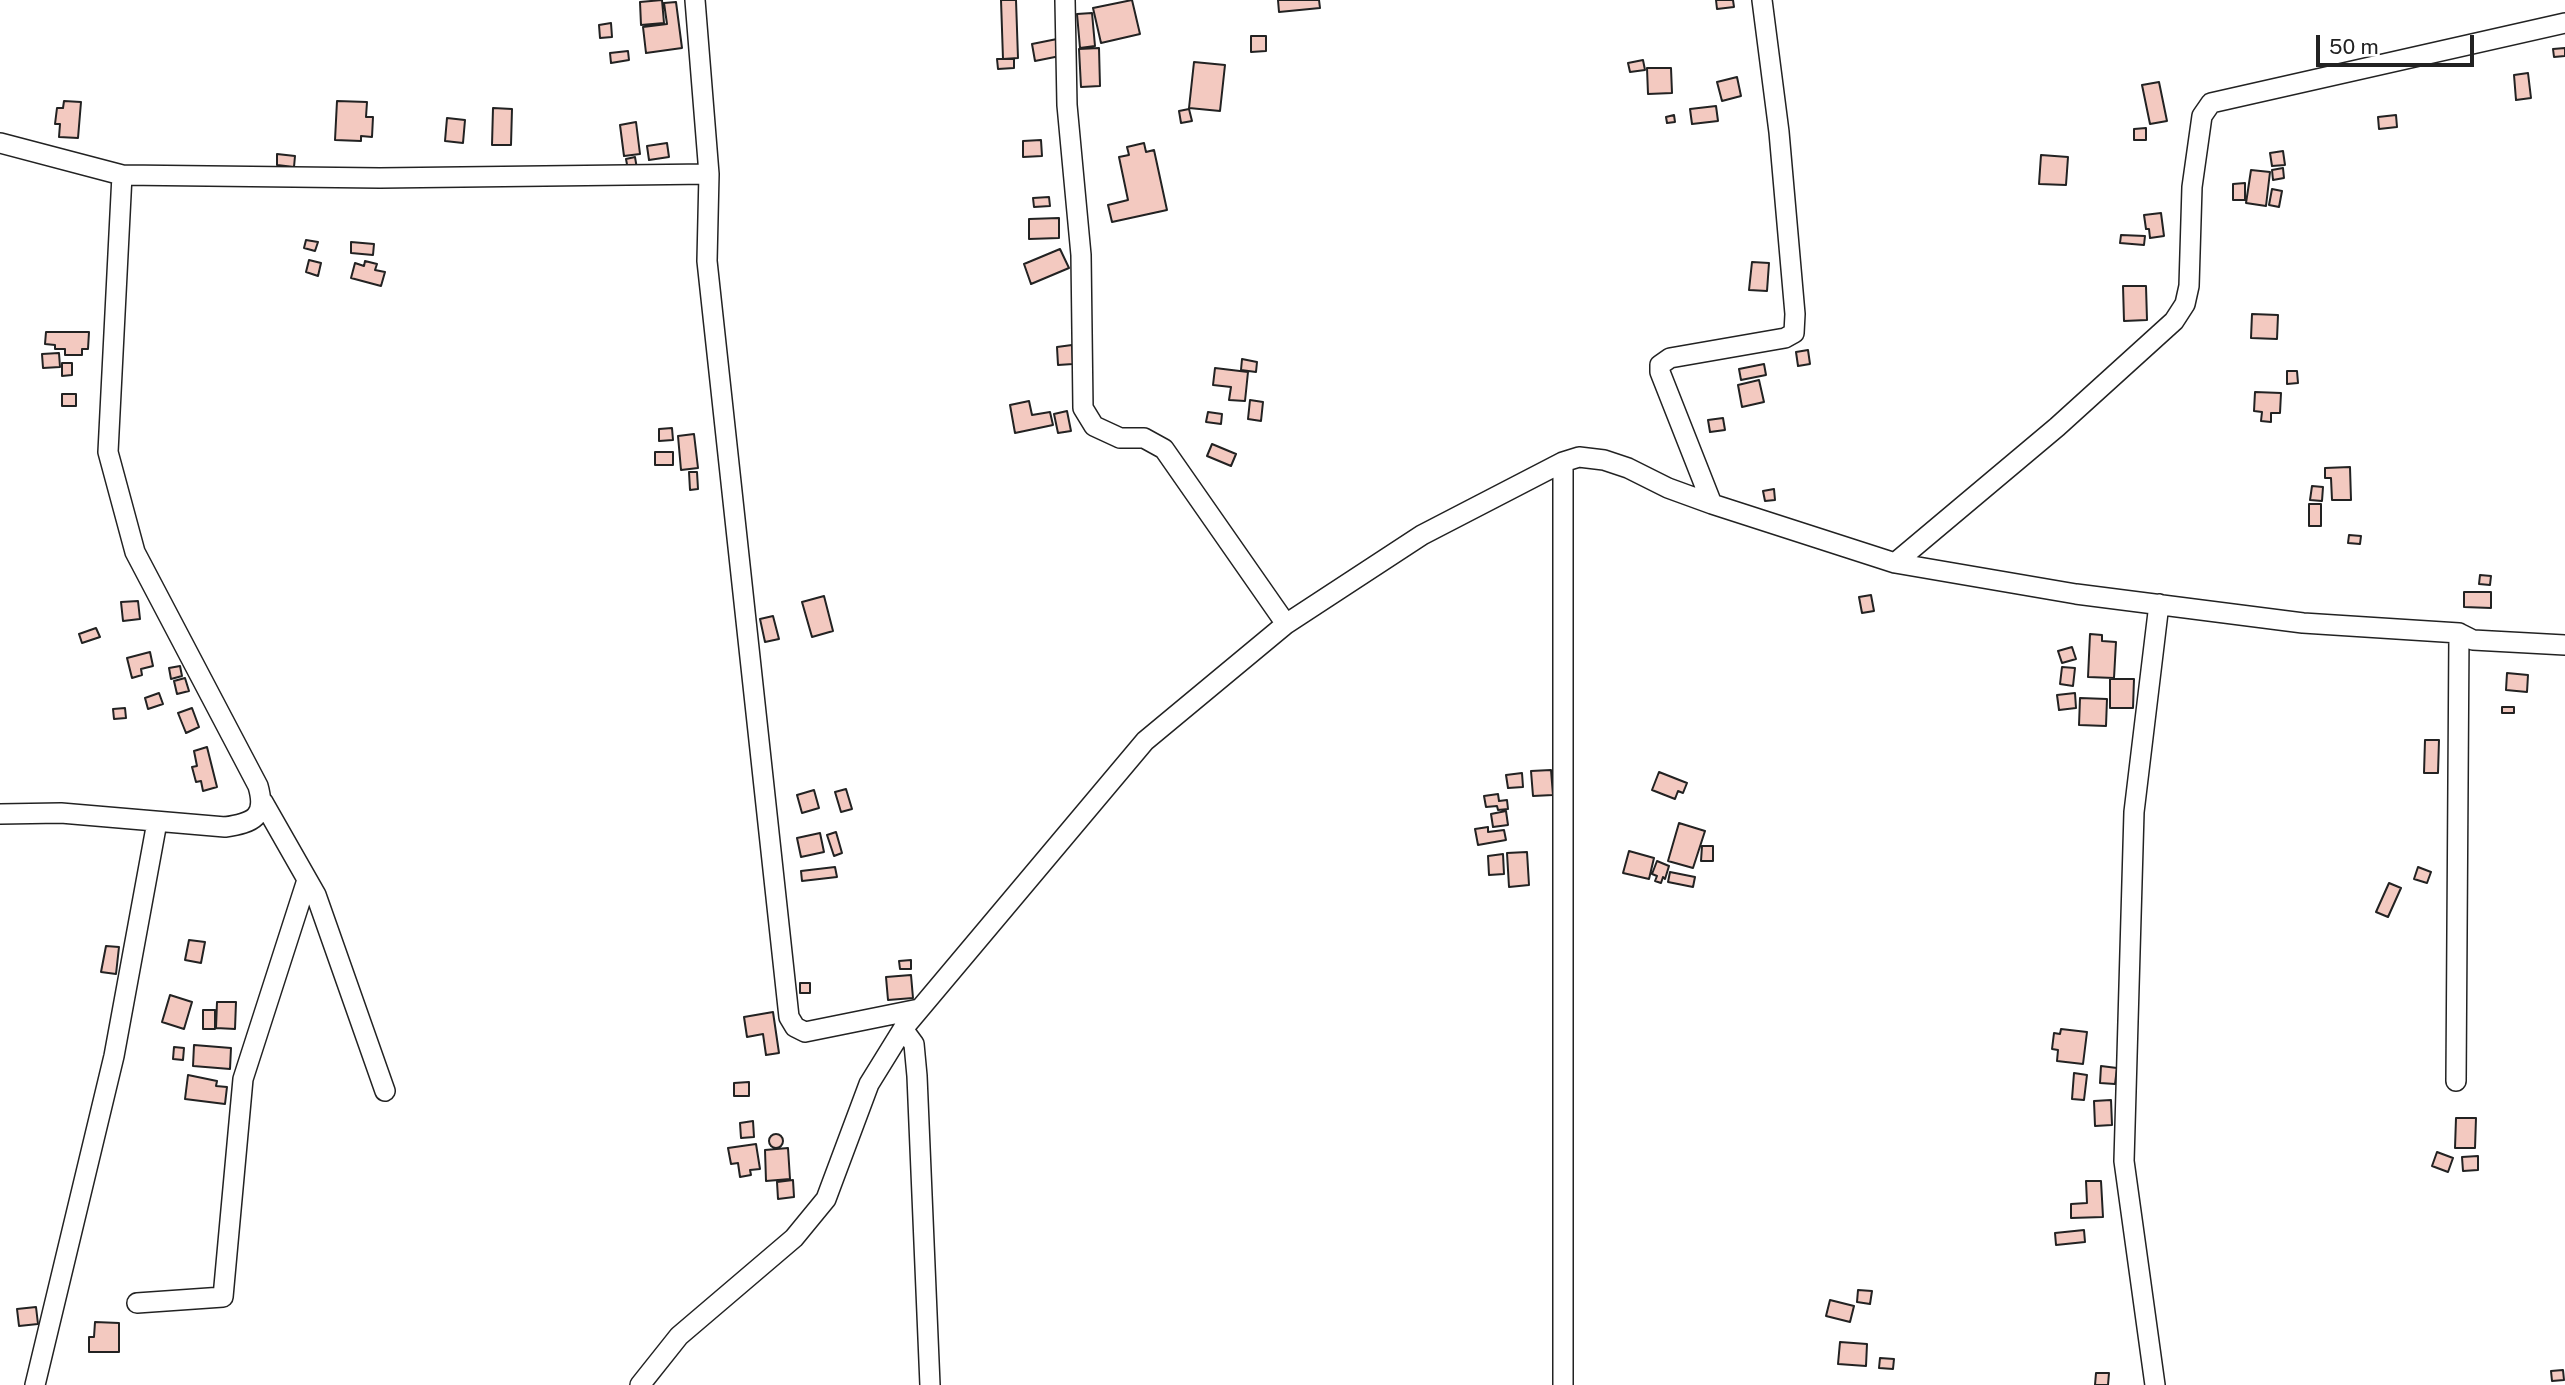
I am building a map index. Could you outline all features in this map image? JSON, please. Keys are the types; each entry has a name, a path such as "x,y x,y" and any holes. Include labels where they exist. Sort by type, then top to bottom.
{"street":[{"path":"695,0 709,174 707,261 789,1017 795,1027 805,1032 919,1009"},
{"path":"1065,0 1067,105 1081,255 1083,408 1094,426 1120,438 1144,438 1164,449 1286,624"},
{"path":"1712,504 1660,372 1660,365 1670,358 1785,338 1794,332 1795,314 1779,132 1762,0"},
{"path":"1895,562 2057,427 2174,321 2185,304 2189,286 2192,187 2202,116 2211,103 2565,23"},
{"path":"0,144 122,175 380,178 709,174"},
{"path":"122,175 108,452 135,552 258,786 263,802 316,895 385,1091"},
{"path":"640,1385 679,1336 794,1238 826,1199 869,1084 903,1029 1145,741 1286,624 1422,535 1563,463 1579,457 1604,460 1712,504 1895,562 2076,594 2303,623 2459,634 2473,640 2565,645"},
{"path":"1563,463 1563,1385"},
{"path":"2155,1385 2124,1161 2134,812 2159,604"},
{"path":"2456,1081 2459,634"},
{"path":"0,814 61,813 225,827 244,825 258,815 263,802"},
{"path":"36,1385 114,1056 157,822"},
{"path":"137,1303 223,1297 243,1079 307,880"},
{"path":"903,1029 914,1044 917,1076 929,1385"}],"building":[{"path":"662,0 664,23 641,25 640,2"},
{"path":"1001,0 1016,0 1018,58 1003,59"},
{"path":"1132,0 1140,34 1101,43 1093,8"},
{"path":"1278,0 1319,0 1320,8 1279,12"},
{"path":"1716,0 1733,0 1734,7 1717,9"},
{"path":"676,2 682,48 646,53 643,27 667,24 664,3"},
{"path":"1092,13 1095,46 1080,48 1077,14"},
{"path":"611,23 612,37 600,38 599,25"},
{"path":"1251,36 1266,36 1266,51 1251,52"},
{"path":"1057,39 1060,56 1035,61 1032,44"},
{"path":"1099,48 1100,86 1081,87 1079,49"},
{"path":"2565,48 2565,56 2554,57 2553,49"},
{"path":"628,51 629,60 611,63 610,53"},
{"path":"997,59 1014,59 1014,68 998,69"},
{"path":"1643,60 1645,70 1630,72 1628,63"},
{"path":"1194,62 1225,65 1220,111 1189,108"},
{"path":"1647,68 1671,68 1672,93 1648,94"},
{"path":"2528,73 2531,98 2516,100 2514,75"},
{"path":"1737,77 1741,96 1722,101 1717,82"},
{"path":"2159,82 2167,121 2150,124 2142,85"},
{"path":"64,101 81,102 78,138 59,137 60,124 55,124 57,108 63,108"},
{"path":"337,101 367,102 366,117 373,117 372,137 361,136 361,141 335,140"},
{"path":"1716,106 1718,121 1692,124 1690,109"},
{"path":"493,108 512,109 511,145 492,145"},
{"path":"1189,109 1192,121 1181,123 1179,111"},
{"path":"1674,115 1675,122 1667,123 1666,117"},
{"path":"2396,115 2397,127 2379,129 2378,117"},
{"path":"447,118 465,120 463,143 445,141"},
{"path":"636,122 640,154 624,156 620,125"},
{"path":"2146,128 2146,140 2134,140 2134,129"},
{"path":"1041,140 1042,156 1023,157 1023,141"},
{"path":"667,143 669,157 649,160 647,146"},
{"path":"1144,143 1146,152 1154,150 1167,210 1112,222 1108,205 1128,200 1119,157 1129,155 1127,147"},
{"path":"2283,151 2285,165 2272,166 2270,153"},
{"path":"277,154 295,156 294,167 277,165"},
{"path":"2041,155 2068,157 2066,185 2039,184"},
{"path":"635,157 637,169 628,170 626,159"},
{"path":"2283,168 2284,178 2273,180 2272,170"},
{"path":"2251,170 2270,172 2266,206 2246,203"},
{"path":"2245,183 2245,200 2233,200 2233,184"},
{"path":"2272,189 2282,191 2279,207 2269,205"},
{"path":"1049,197 1050,206 1034,207 1033,198"},
{"path":"2161,213 2164,236 2150,238 2144,215"},
{"path":"1059,218 1059,238 1029,239 1029,219"},
{"path":"2121,235 2145,236 2144,245 2120,243"},
{"path":"306,240 318,242 315,251 304,248"},
{"path":"351,242 374,244 373,255 351,253"},
{"path":"1060,249 1069,268 1031,284 1024,264"},
{"path":"309,260 321,263 318,276 306,272"},
{"path":"365,261 377,264 375,270 385,272 381,286 351,278 355,263 364,266"},
{"path":"1752,262 1769,263 1767,291 1749,290"},
{"path":"2123,286 2146,286 2147,320 2124,321"},
{"path":"2252,314 2278,315 2277,339 2251,338"},
{"path":"46,332 89,332 88,349 82,349 82,355 65,355 65,349 55,349 55,345 45,344"},
{"path":"1072,345 1073,364 1058,365 1057,347"},
{"path":"1808,350 1810,364 1798,366 1796,352"},
{"path":"59,353 60,367 43,368 42,354"},
{"path":"1242,359 1257,362 1256,372 1241,370"},
{"path":"62,363 72,363 72,375 62,376"},
{"path":"1764,364 1766,375 1741,380 1739,369"},
{"path":"1215,368 1248,372 1245,401 1229,400 1231,387 1213,385"},
{"path":"2287,371 2297,371 2298,383 2287,384"},
{"path":"1759,380 1764,402 1742,407 1738,385"},
{"path":"2255,392 2281,393 2280,413 2271,413 2271,422 2261,421 2262,412 2254,411"},
{"path":"62,394 76,394 76,406 62,406"},
{"path":"1250,400 1263,402 1261,421 1248,419"},
{"path":"1029,401 1032,415 1050,412 1053,425 1015,433 1010,405"},
{"path":"1067,411 1071,431 1058,433 1054,414"},
{"path":"1208,412 1222,414 1221,424 1206,422"},
{"path":"1723,418 1725,430 1710,432 1708,420"},
{"path":"672,428 673,440 659,441 659,429"},
{"path":"694,434 698,468 681,470 678,436"},
{"path":"1212,444 1236,454 1231,466 1207,456"},
{"path":"655,452 673,452 673,465 655,465"},
{"path":"2350,467 2351,500 2332,500 2331,478 2325,478 2325,468"},
{"path":"689,472 697,472 698,489 690,490"},
{"path":"2312,486 2323,487 2322,501 2310,500"},
{"path":"1774,489 1775,500 1765,501 1763,491"},
{"path":"2309,504 2321,504 2321,526 2309,526"},
{"path":"2349,535 2361,536 2360,544 2348,543"},
{"path":"2480,575 2491,576 2490,585 2479,584"},
{"path":"2464,592 2491,592 2491,608 2464,607"},
{"path":"1871,595 1874,611 1862,613 1859,597"},
{"path":"824,596 833,631 812,637 802,602"},
{"path":"138,601 140,619 123,621 121,602"},
{"path":"773,616 779,639 765,642 760,619"},
{"path":"96,628 100,637 82,643 79,634"},
{"path":"2090,634 2102,635 2102,641 2116,642 2114,678 2088,677"},
{"path":"2072,647 2076,659 2062,663 2058,651"},
{"path":"150,652 153,666 141,669 142,675 132,678 127,658"},
{"path":"180,666 182,676 171,679 169,668"},
{"path":"2062,667 2075,668 2073,686 2060,684"},
{"path":"2507,673 2528,675 2527,692 2506,690"},
{"path":"185,678 189,691 177,694 174,681"},
{"path":"2110,679 2134,679 2133,708 2110,708"},
{"path":"159,693 163,704 148,709 145,698"},
{"path":"2075,693 2076,708 2059,710 2057,695"},
{"path":"2080,698 2107,699 2106,726 2079,725"},
{"path":"2502,707 2514,707 2514,713 2502,713"},
{"path":"125,708 126,718 114,719 113,709"},
{"path":"192,708 199,727 186,733 178,713"},
{"path":"2425,740 2439,740 2438,773 2424,773"},
{"path":"207,747 217,787 203,791 201,781 196,782 192,767 197,766 194,751"},
{"path":"1551,770 1553,795 1533,796 1531,771"},
{"path":"1659,772 1687,783 1683,793 1678,791 1675,799 1652,790"},
{"path":"1522,773 1523,787 1508,788 1506,775"},
{"path":"846,789 852,809 841,812 835,792"},
{"path":"814,790 819,808 802,813 797,795"},
{"path":"1498,794 1499,801 1507,800 1508,809 1486,807 1484,796"},
{"path":"1506,811 1508,825 1493,827 1491,814"},
{"path":"1679,823 1705,831 1693,868 1668,861"},
{"path":"1488,827 1488,832 1504,830 1506,840 1478,845 1475,829"},
{"path":"836,832 842,853 834,856 827,835"},
{"path":"820,833 824,852 801,857 797,838"},
{"path":"1702,846 1713,846 1713,861 1701,861"},
{"path":"1629,851 1654,858 1649,879 1623,873"},
{"path":"1527,852 1529,885 1509,887 1507,853"},
{"path":"1503,854 1504,874 1489,875 1488,856"},
{"path":"1657,861 1669,866 1661,883 1655,881 1657,876 1652,874"},
{"path":"835,867 837,877 802,881 801,871"},
{"path":"2418,867 2431,872 2427,883 2414,879"},
{"path":"1670,872 1695,877 1693,887 1668,882"},
{"path":"2389,883 2401,888 2388,917 2376,912"},
{"path":"189,940 205,942 201,963 185,960"},
{"path":"106,946 119,947 116,974 101,972"},
{"path":"911,960 911,969 900,969 899,961"},
{"path":"911,975 913,998 888,1000 886,977"},
{"path":"800,983 810,983 810,993 800,993"},
{"path":"170,995 192,1002 184,1029 162,1022"},
{"path":"217,1002 236,1002 235,1029 216,1028"},
{"path":"203,1010 215,1010 215,1029 203,1029"},
{"path":"773,1012 779,1053 766,1055 763,1034 747,1037 744,1017"},
{"path":"2061,1029 2087,1032 2083,1064 2057,1061 2058,1050 2052,1049 2054,1033 2060,1034"},
{"path":"194,1045 231,1048 230,1069 193,1066"},
{"path":"174,1047 184,1048 183,1060 173,1059"},
{"path":"2101,1066 2117,1068 2115,1084 2100,1083"},
{"path":"2074,1073 2087,1075 2084,1100 2072,1099"},
{"path":"188,1075 217,1081 216,1086 227,1087 225,1104 185,1099"},
{"path":"749,1082 749,1096 734,1096 734,1083"},
{"path":"2111,1100 2112,1125 2095,1126 2094,1101"},
{"path":"2456,1118 2476,1118 2475,1148 2455,1148"},
{"path":"753,1121 754,1137 741,1138 740,1123"},
{"path":"773,1134 779,1134 783,1141 779,1148 773,1148 769,1144 769,1138"},
{"path":"756,1144 760,1169 750,1170 751,1175 740,1177 738,1163 731,1164 728,1148"},
{"path":"788,1148 790,1179 766,1181 765,1150"},
{"path":"2437,1152 2453,1158 2448,1172 2432,1166"},
{"path":"2478,1156 2478,1170 2463,1171 2462,1157"},
{"path":"793,1180 794,1197 778,1199 777,1182"},
{"path":"2086,1181 2101,1181 2103,1217 2071,1218 2071,1204 2087,1203"},
{"path":"2084,1230 2085,1242 2056,1245 2055,1233"},
{"path":"1858,1290 1872,1291 1870,1304 1857,1302"},
{"path":"1830,1300 1854,1306 1850,1322 1826,1316"},
{"path":"36,1307 38,1324 19,1326 17,1309"},
{"path":"95,1322 119,1323 119,1352 89,1352 89,1337 94,1337"},
{"path":"1840,1342 1867,1344 1866,1366 1838,1364"},
{"path":"1880,1358 1894,1359 1893,1369 1879,1368"},
{"path":"2563,1370 2564,1380 2552,1381 2551,1371"},
{"path":"2096,1373 2109,1373 2108,1385 2095,1385"}]}
